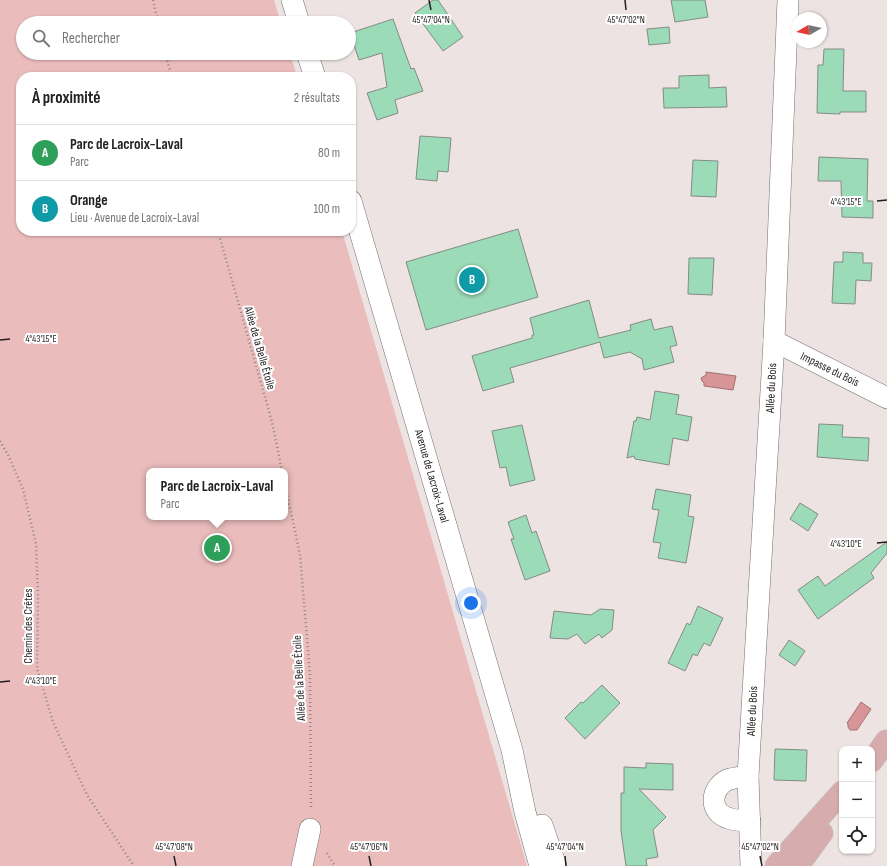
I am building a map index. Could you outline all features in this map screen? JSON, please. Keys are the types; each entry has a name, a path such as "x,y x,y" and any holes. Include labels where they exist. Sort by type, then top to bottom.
{"main road":[{"path":"875,756 882,746"},
{"path":"776,866 839,795"},
{"path":"798,866 839,809"}],"street":[{"path":"292,0 296,16"},
{"name":"Allée du Bois","path":"751,866 748,776 774,341 788,0"},
{"path":"310,60 314,72"},
{"name":"Avenue de Lacroix-Laval","path":"356,218 512,750 525,812 540,866"},
{"name":"Impasse du Bois","path":"774,341 887,398"},
{"name":"Avenue de Lacroix-Laval","path":"512,750 537,809 556,866"},
{"path":"748,776 728,780 717,787 714,795 714,807 719,813 728,818 750,821"},
{"path":"302,866 310,829"}],"path":[{"path":"153,0 156,16"},
{"path":"167,60 171,72"},
{"name":"Allée de la Belle Étoile","path":"219,236 272,422 281,468"},
{"name":"Chemin des Crêtes","path":"0,441 23,489 36,544 38,594 37,668 53,722 87,795 134,866"},
{"name":"Allée de la Belle Étoile","path":"288,498 300,555 310,674 310,829"},
{"path":"310,829 335,866"}],"shaded area":[{"path":"0,0 274,0 279,16 16,16 16,60 292,60 296,72 16,72 16,236 343,236 527,866 0,866"},
{"path":"706,372 736,376 733,390 704,386 701,378 706,375"},
{"path":"861,702 871,709 857,730 850,730 847,723"}],"building":[{"path":"433,0 438,0 463,37 443,51 415,13"},
{"path":"671,0 705,0 708,17 675,22"},
{"path":"393,19 411,69 414,68 423,91 395,100 398,113 377,120 367,93 387,87 382,53 359,60 356,51 356,31"},
{"path":"669,27 670,43 649,45 647,29"},
{"path":"824,49 844,49 843,91 866,91 866,112 840,112 840,114 817,113 818,65 823,65"},
{"path":"709,75 709,88 726,87 727,107 664,108 663,88 679,88 679,76"},
{"path":"420,136 451,138 448,172 438,171 437,181 416,179"},
{"path":"819,157 868,159 867,201 873,201 873,218 842,217 841,181 818,181"},
{"path":"693,160 718,161 716,197 691,196"},
{"path":"518,229 538,297 426,330 406,262"},
{"path":"843,252 863,253 863,263 872,263 871,281 856,280 855,304 832,303 834,262 843,262"},
{"path":"689,258 714,258 712,295 688,294"},
{"path":"589,300 599,338 631,330 630,325 651,319 654,330 672,326 677,345 670,347 674,362 644,370 642,359 630,352 604,358 600,342 510,368 514,382 483,391 472,356 532,338 532,335 534,335 530,318"},
{"path":"655,391 679,395 676,414 692,417 688,441 673,438 669,465 635,459 634,456 627,458 634,421 636,421 637,417 650,420"},
{"path":"819,424 843,425 842,437 869,438 868,461 817,457"},
{"path":"522,425 535,480 510,486 506,467 500,468 492,431"},
{"path":"656,489 691,495 688,516 694,517 686,563 658,558 661,543 653,542 659,510 652,509"},
{"path":"800,503 818,514 808,531 790,519"},
{"path":"526,515 532,533 536,531 550,571 525,580 511,539 514,539 508,522"},
{"path":"887,542 887,553 871,573 874,578 818,619 798,590 818,576 825,586"},
{"path":"698,606 723,618 710,646 704,643 697,656 693,654 685,671 668,663 687,623 690,625"},
{"path":"600,609 614,610 612,630 602,638 599,634 585,644 577,634 568,639 550,638 554,611 591,615"},
{"path":"789,640 805,651 795,666 779,655"},
{"path":"602,685 620,703 585,739 565,718 581,702 583,703"},
{"path":"775,749 807,750 806,781 774,780"},
{"path":"646,763 673,764 673,790 639,789 666,817 653,830 658,857 646,859 647,866 626,866 621,831 621,793 624,793 624,767 646,768"}],"place":[{"name":"Orange","path":"472,280"},
{"name":"Parc de Lacroix-Laval","path":"217,548"}]}
